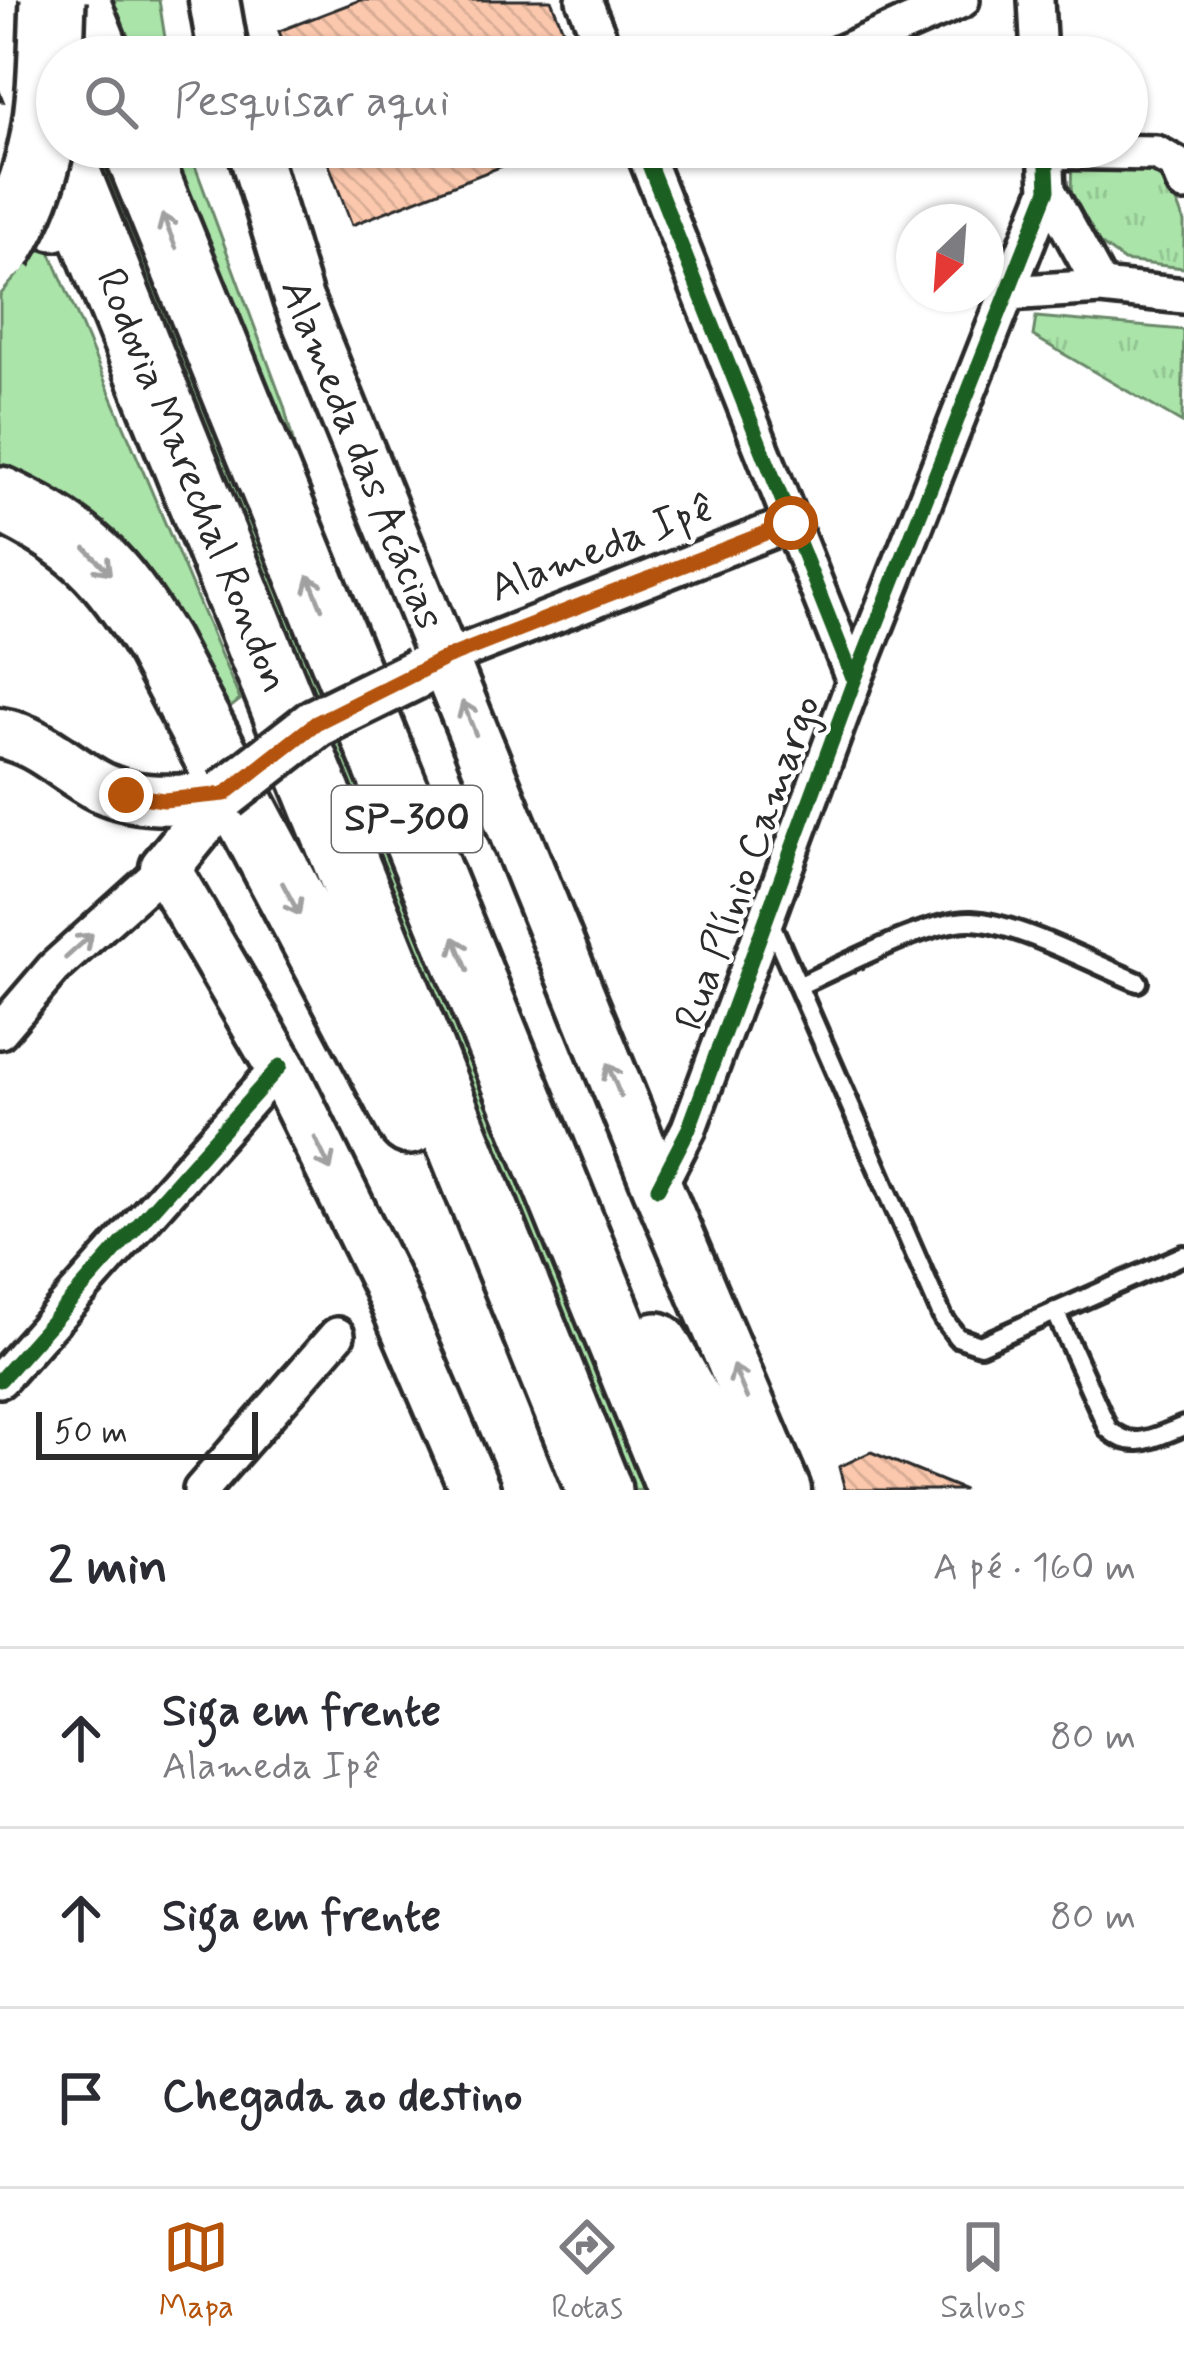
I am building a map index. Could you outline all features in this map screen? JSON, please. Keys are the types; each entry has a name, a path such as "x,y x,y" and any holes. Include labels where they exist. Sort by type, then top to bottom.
{"highway":[{"path":"45,36 53,0"},
{"path":"76,0 91,36"},
{"name":"Rodovia Marechal Rondon","path":"0,5 36,95"},
{"path":"0,220 36,75"},
{"path":"22,137 46,202 177,448"},
{"path":"0,249 18,220 39,168"},
{"name":"Rodovia Marechal Rondon","path":"65,168 598,1490"},
{"name":"Rodovia Marechal Rondon","path":"143,168 680,1490"},
{"path":"0,499 44,519 89,551 125,591 157,644 461,1220 588,1490"},
{"path":"498,1045 626,1290 738,1490"}],"main road":[{"path":"214,0 220,36"},
{"name":"Alameda das Acácias","path":"258,168 298,299 432,666 786,1490"},
{"path":"432,666 316,723 225,794 169,863 280,1066 387,1284 475,1490"},
{"path":"0,733 28,740 115,792 164,800 225,794"}],"street":[{"path":"584,0 599,36"},
{"path":"879,36 962,0"},
{"path":"1036,0 1039,36"},
{"path":"1148,153 1176,164 1184,184"},
{"path":"651,168 854,681"},
{"path":"1047,168 1048,190 1101,287"},
{"name":"Rua Plínio Camargo","path":"658,1188 689,1128 854,681 1048,190"},
{"path":"1008,293 1101,287 1184,296"},
{"name":"Alameda Ipê","path":"432,666 791,523"},
{"path":"0,1031 54,968 169,863"},
{"path":"0,1380 280,1066"},
{"path":"201,1490 338,1335"}],"lane":[{"path":"768,916 944,1318 957,1337 980,1345 1184,1255"},
{"path":"798,986 942,924 972,921 1002,927 1138,982"},
{"path":"1055,1312 1108,1429 1121,1440 1138,1444 1184,1426"}],"green space":[{"path":"106,0 159,0 165,36 121,36"},
{"path":"85,168 125,168 660,1490 617,1490"},
{"path":"175,168 196,168 284,406 294,445 291,451"},
{"path":"1072,168 1164,169 1184,222 1184,268 1124,261 1070,222"},
{"path":"46,242 240,700 212,722 0,483 0,295"},
{"path":"1036,317 1184,330 1182,423 1033,336"}],"building":[{"path":"360,0 551,0 566,36 281,36 279,31"},
{"path":"330,168 497,168 352,225"},
{"path":"871,1452 964,1490 845,1490 839,1467"}],"cycle path":[{"path":"650,168 854,681"},
{"path":"658,1188 689,1128 854,681 1048,190 1047,168"},
{"path":"0,1380 280,1066"}],"route":[{"path":"126,795 164,800 225,794 316,723 446,658 791,523"}]}
